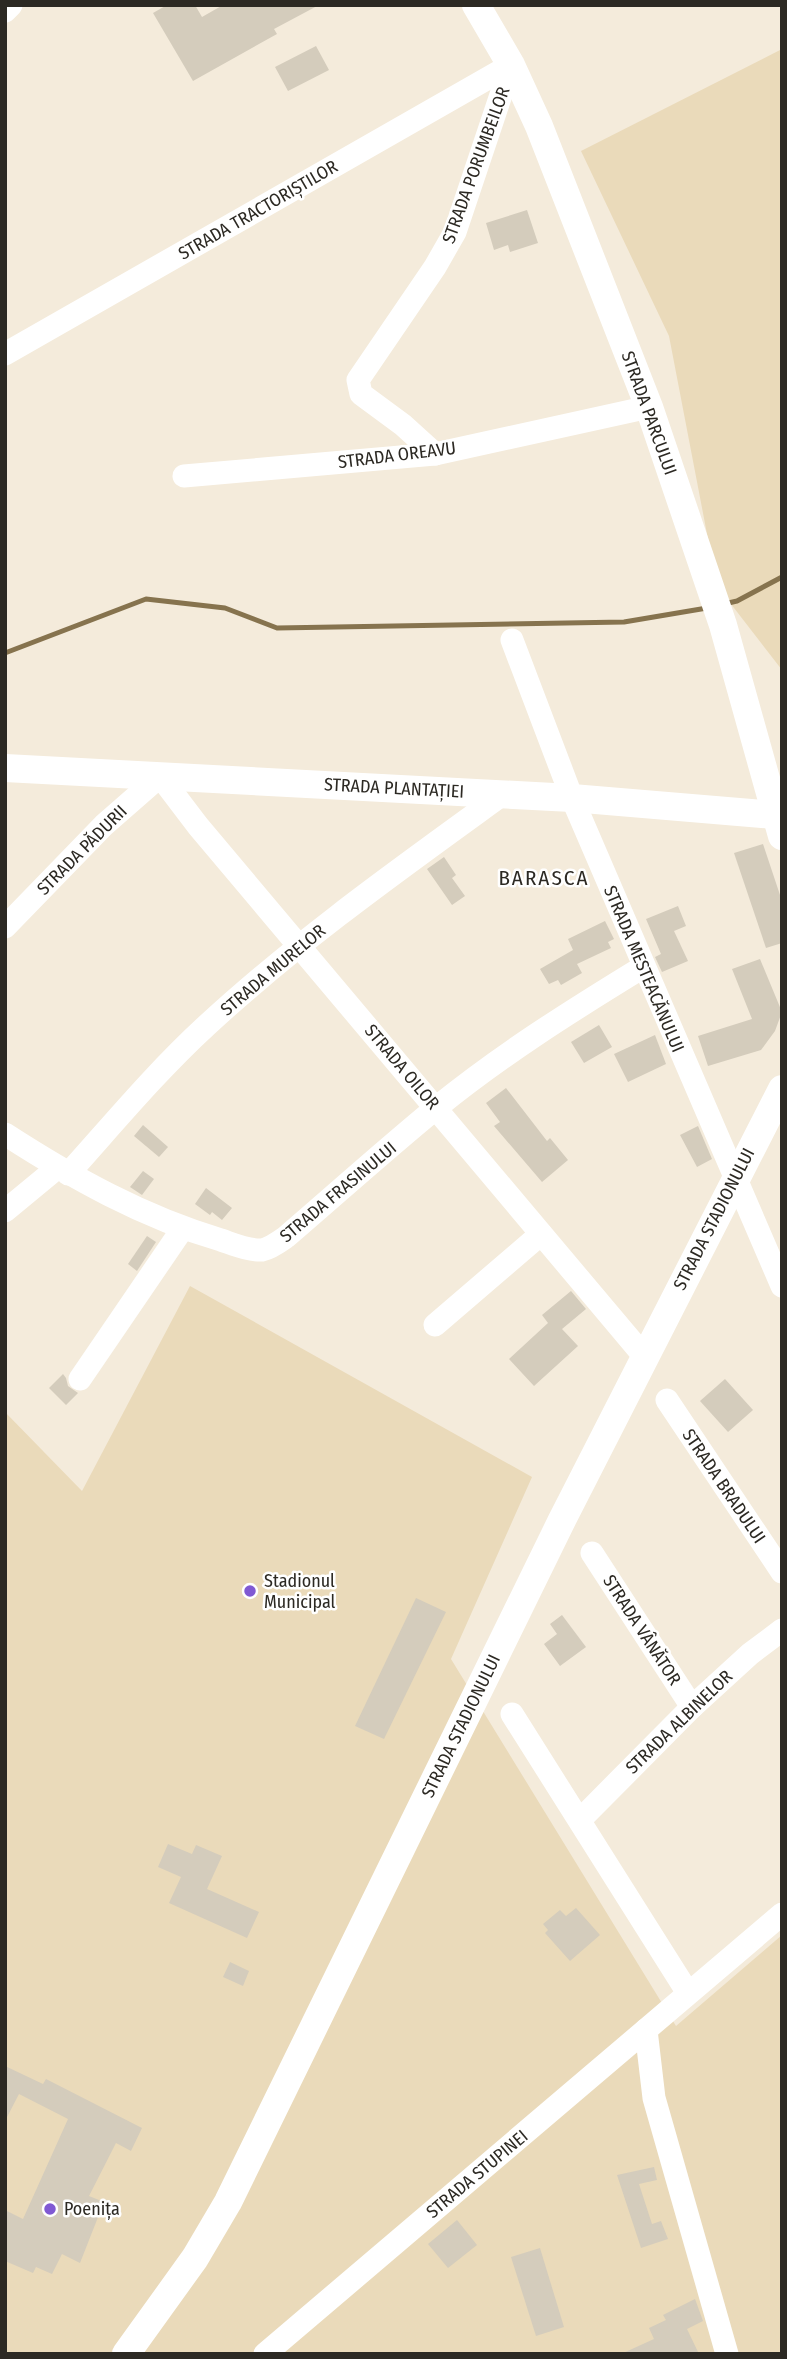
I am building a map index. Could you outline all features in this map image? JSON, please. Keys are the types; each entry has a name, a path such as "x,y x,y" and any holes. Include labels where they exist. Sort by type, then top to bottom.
{"main road":[{"name":"STRADA PARCULUI","path":"476,5 511,65 538,126 649,407 723,625 779,823"},
{"name":"STRADA PLANTAȚIEI","path":"5,768 572,798 779,823"},
{"name":"STRADA STADIONULUI","path":"126,2354 195,2258 234,2190 644,1356 782,1089"}],"street":[{"path":"5,11 11,5"},
{"name":"STRADA TRACTORIȘTILOR","path":"5,354 511,65"},
{"name":"STRADA PORUMBEILOR","path":"435,454 392,416 361,394 358,380 435,267 455,232 511,65"},
{"name":"STRADA OREAVU","path":"184,476 435,454 649,407"},
{"name":"STRADA MESTEACĂNULUI","path":"512,640 572,798 782,1286"},
{"name":"STRADA PĂDURII","path":"5,927 104,825 160,776"},
{"name":"STRADA OILOR","path":"160,776 198,825 644,1356"},
{"name":"STRADA MURELOR","path":"5,1211 62,1171 179,1052 300,944 503,794"},
{"name":"STRADA FRASINULUI","path":"5,1134 62,1171 142,1211 183,1228 262,1250 285,1237 436,1108 551,1023 643,967"},
{"path":"80,1378 183,1228"},
{"path":"435,1325 541,1234"},
{"name":"STRADA BRADULUI","path":"667,1400 782,1572"},
{"name":"STRADA VÂNĂTOR","path":"592,1553 692,1707"},
{"name":"STRADA ALBINELOR","path":"580,1820 692,1707 750,1654 782,1630"},
{"path":"512,1714 688,1993"},
{"name":"STRADA STUPINEI","path":"265,2354 782,1914"},
{"path":"646,2030 654,2098 727,2354"}],"shaded area":[{"path":"782,49 782,670 717,586 669,336 581,151"},
{"path":"190,1286 532,1477 451,1659 676,2026 782,1935 782,2354 5,2354 5,1412 82,1491"}],"building":[{"path":"167,5 195,5 202,17 223,5 319,5 274,29 277,34 193,81 153,13"},
{"path":"316,46 329,70 288,91 275,67"},
{"path":"527,210 538,243 510,252 508,245 494,250 486,223"},
{"path":"763,844 782,901 782,943 766,948 734,853"},
{"path":"444,857 456,875 452,878 465,896 452,905 427,869"},
{"path":"678,906 686,926 674,931 688,961 662,972 655,957 661,954 646,919"},
{"path":"605,921 614,939 608,942 611,948 577,964 582,973 561,985 558,980 549,984 540,969 573,950 568,939"},
{"path":"760,959 782,1012 775,1031 761,1050 708,1066 698,1036 752,1019 732,969"},
{"path":"599,1025 612,1047 584,1063 571,1042"},
{"path":"655,1035 666,1064 628,1082 614,1054"},
{"path":"506,1088 547,1141 550,1138 568,1160 542,1182 494,1126 500,1122 486,1103"},
{"path":"143,1125 168,1147 159,1157 134,1136"},
{"path":"698,1126 712,1159 697,1167 680,1135"},
{"path":"143,1171 154,1179 142,1195 130,1187"},
{"path":"206,1188 232,1208 222,1220 195,1204"},
{"path":"147,1236 156,1242 137,1271 128,1264"},
{"path":"571,1291 586,1309 562,1329 578,1346 534,1386 509,1359 548,1323 542,1315"},
{"path":"63,1374 68,1386 78,1393 66,1405 49,1388"},
{"path":"725,1379 753,1410 728,1432 700,1401"},
{"path":"416,1598 446,1612 384,1739 355,1726"},
{"path":"562,1615 586,1647 560,1666 544,1644 557,1634 550,1624"},
{"path":"168,1844 192,1854 196,1845 222,1856 207,1889 259,1912 247,1938 169,1903 181,1877 158,1867"},
{"path":"576,1908 600,1935 570,1961 545,1933 548,1930 543,1924 560,1910 566,1916"},
{"path":"230,1962 249,1971 243,1986 223,1977"},
{"path":"5,2066 43,2084 46,2079 142,2128 131,2151 116,2143 89,2196 104,2202 80,2263 62,2254 52,2274 36,2267 33,2273 5,2261 5,2210 23,2219 68,2119 19,2094 5,2121"},
{"path":"654,2167 657,2180 639,2184 652,2224 661,2221 668,2239 641,2248 617,2175"},
{"path":"457,2220 477,2245 448,2268 428,2244"},
{"path":"540,2248 564,2327 536,2336 511,2257"},
{"path":"695,2299 703,2321 687,2329 699,2354 621,2354 654,2339 649,2328 666,2320 663,2315"}],"waterway":[{"path":"724,604 737,601 782,577"},
{"path":"5,653 146,599 225,608 277,628 624,622 707,608"}],"place":[{"name":"Stadionul Municipal","path":"250,1591"},
{"name":"Poenița","path":"50,2209"}],"district":[{"name":"BARASCA","path":"544,878"}]}
